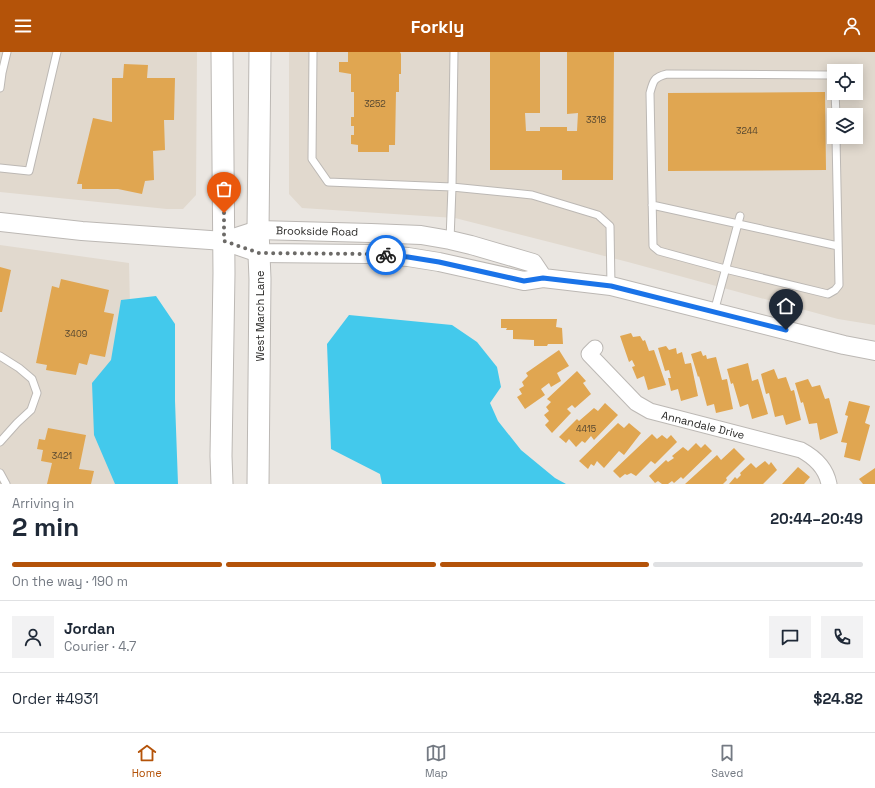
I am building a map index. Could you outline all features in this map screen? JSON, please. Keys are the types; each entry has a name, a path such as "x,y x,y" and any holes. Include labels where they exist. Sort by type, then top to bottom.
{"main road":[{"path":"222,52 224,241 221,456 222,484"},
{"name":"West March Lane","path":"258,484 260,52"}],"street":[{"name":"Brookside Road","path":"0,222 82,232 224,241 259,253 368,254 408,257 439,262 524,281 543,278 611,286 844,345 875,351"},
{"name":"Brookside Road","path":"224,241 258,230 421,236 450,240 471,245 533,263 543,278"},
{"name":"Annandale Drive","path":"596,348 589,354 636,403 650,411 800,450 811,456 822,467 828,480 828,484"}],"lane":[{"path":"0,88 1,73 7,52"},
{"path":"0,168 29,172 57,52"},
{"path":"313,52 312,159 328,182 452,187 532,195 598,215 610,226 611,286"},
{"path":"450,240 454,52"},
{"path":"827,75 667,74 658,76 652,83 650,93 653,246 660,251 725,269 828,294 836,290 839,285 836,144"},
{"path":"652,205 838,246"},
{"path":"714,312 740,216"},
{"path":"0,356 19,368 32,379 37,393 31,410 0,442"},
{"path":"0,473 6,484"}],"shaded area":[{"path":"0,52 197,52 196,195 183,209 167,209 0,192"},
{"path":"289,52 875,52 875,325 838,319 628,262 455,218 302,208 289,194"},
{"path":"0,245 129,263 131,351 126,484 0,484"}],"water":[{"path":"156,296 175,324 175,401 178,484 115,484 94,435 92,383 111,360 121,300"},
{"path":"349,315 452,325 477,342 497,367 501,387 490,403 498,421 521,450 555,478 566,484 382,484 380,474 331,449 327,344"}],"building":[{"path":"348,52 400,52 401,54 399,92 396,92 395,145 389,145 389,152 358,152 358,145 351,144 351,135 354,135 354,126 351,126 351,117 354,117 354,92 351,92 351,74 339,72 339,62 348,62"},
{"path":"490,52 540,52 540,113 525,113 526,131 540,131 540,127 567,127 567,131 577,131 578,113 567,114 567,52 614,52 613,180 562,180 562,170 490,170"},
{"path":"124,64 148,65 147,78 175,78 174,120 164,120 165,150 153,151 154,180 145,181 142,194 118,189 82,189 82,184 77,184 93,118 112,122 112,78 123,78"},
{"path":"825,92 826,170 668,171 668,93"},
{"path":"0,267 11,270 2,312 0,312"},
{"path":"61,279 109,290 104,312 114,314 105,357 90,354 87,365 79,363 76,375 46,370 47,365 36,363 52,286 59,288"},
{"path":"501,319 557,319 556,327 562,328 563,344 534,346 534,340 513,339 513,330 501,328"},
{"path":"631,333 633,337 640,336 643,341 645,340 649,351 654,350 666,385 648,390 644,376 637,379 632,367 635,366 632,360 629,362 620,336"},
{"path":"666,346 669,350 676,348 677,354 682,352 685,364 691,363 698,396 681,401 678,389 671,391 668,378 671,378 669,370 665,371 658,348"},
{"path":"559,350 569,366 557,373 561,381 551,387 549,383 541,389 545,395 525,409 517,397 522,394 519,389 524,386 522,382 528,376 526,373"},
{"path":"701,351 703,356 706,355 707,359 716,357 722,380 727,379 733,409 716,413 714,404 707,406 691,354"},
{"path":"748,363 752,381 758,379 768,414 752,419 748,404 740,407 727,369"},
{"path":"774,369 778,379 786,377 791,391 794,390 801,420 786,425 783,415 775,417 769,393 766,394 761,374"},
{"path":"577,371 586,381 583,383 591,394 575,408 572,405 567,409 571,413 552,433 545,425 549,421 544,415 549,411 546,407 551,402 547,399"},
{"path":"808,379 812,387 820,385 825,399 829,398 838,433 820,440 817,423 809,424 803,402 801,403 795,383"},
{"path":"849,401 870,406 865,423 870,425 860,461 844,457 847,443 841,442 848,416 845,415"},
{"path":"605,403 618,415 594,440 591,436 585,443 582,441 576,447 569,439 566,443 559,437 577,419 579,421 594,408 598,411"},
{"path":"618,423 624,428 629,423 641,433 624,455 619,451 604,468 597,461 594,466 591,464 588,469 579,461"},
{"path":"48,428 86,435 79,469 94,471 91,484 47,484 52,463 41,461 43,450 37,449 39,439 45,440"},
{"path":"652,434 657,439 662,435 667,439 671,435 677,442 655,464 651,461 636,476 631,473 627,475 625,474 620,478 613,471"},
{"path":"696,443 701,448 705,444 712,451 683,479 681,477 674,483 672,481 668,484 662,484 658,481 655,483 649,476 666,460 668,462 674,458 672,456 683,447 688,451"},
{"path":"734,448 745,459 726,478 727,480 723,484 685,484 717,455 721,460"},
{"path":"765,461 769,465 771,462 777,470 763,484 729,484 735,477 737,479 741,475 740,473 751,463 756,468"},
{"path":"798,467 810,477 804,484 782,484"},
{"path":"875,468 875,484 863,484 859,479"}],"way so far":[{"path":"224,213 224,241 259,253 386,255"}],"route":[{"path":"386,255 439,262 524,281 543,278 611,286 786,330"}]}
